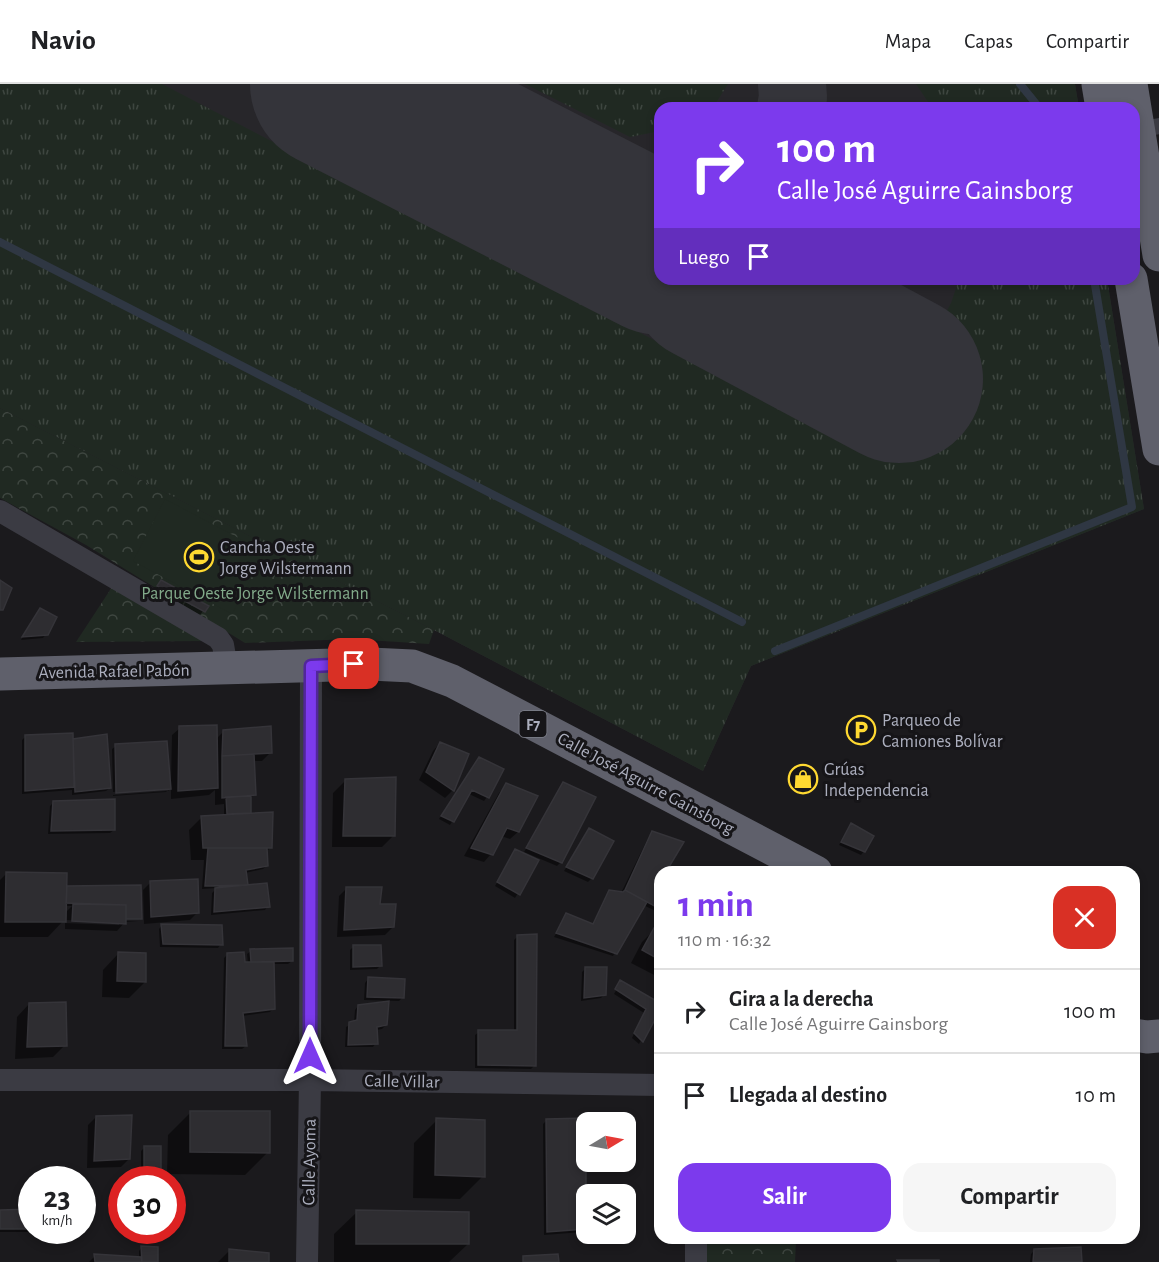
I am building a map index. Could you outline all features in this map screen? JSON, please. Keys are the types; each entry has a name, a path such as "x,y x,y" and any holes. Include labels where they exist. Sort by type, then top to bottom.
{"highway":[{"path":"1098,84 1101,102"},
{"path":"1131,84 1138,102"},
{"path":"1140,107 1148,128 1159,255"},
{"path":"1132,285 1159,449"},
{"name":"Calle José Aguirre Gainsborg","path":"228,668 370,664 412,666 452,681 794,866"},
{"name":"Avenida Rafael Pabón","path":"0,674 228,668"},
{"path":"1140,1036 1159,1036"}],"street":[{"path":"0,511 218,638 224,645 228,668"},
{"name":"Calle Ayoma","path":"307,1262 311,666"},
{"name":"Calle Villar","path":"0,1080 310,1080 654,1085"},
{"path":"696,1244 696,1262"}],"shaded area":[{"path":"0,84 1075,84 1078,102 654,102 654,285 1108,285 1144,509 751,666 703,771 434,630 0,408"}],"green space":[{"path":"0,84 162,84 871,453 951,303 957,285 1108,285 1144,509 751,666 703,771 434,630 0,408"},
{"path":"525,84 728,84 717,102 654,102 654,132 630,137"},
{"path":"916,84 1075,84 1078,102 928,102"},
{"name":"Parque Oeste Jorge Wilstermann","path":"0,408 434,630 429,644 352,639 245,643 86,545 0,498"},
{"name":"Cancha Oeste Jorge Wilstermann","path":"165,499 265,552 232,614 133,561"},
{"name":"Parque Oeste Jorge Wilstermann","path":"114,584 204,641 76,642"},
{"path":"704,1244 796,1244 795,1262 704,1262"}],"building":[{"path":"0,580 12,588 3,610 0,610"},
{"path":"161,580 209,606 205,612 157,586"},
{"path":"40,608 57,617 48,635 22,637"},
{"path":"217,725 218,788 178,791 179,726"},
{"path":"271,726 272,753 222,756 223,730"},
{"path":"73,733 74,787 25,791 25,735"},
{"path":"107,734 111,788 75,792 73,739"},
{"path":"167,741 171,789 116,793 115,744"},
{"path":"440,742 469,754 454,791 426,772"},
{"path":"254,754 256,795 222,798 222,756"},
{"path":"479,757 504,769 489,798 472,790 454,822 441,816"},
{"path":"396,777 395,836 343,836 345,779"},
{"path":"563,782 596,797 562,863 526,848"},
{"path":"506,783 538,796 519,832 507,828 493,855 471,848"},
{"path":"251,796 251,813 227,814 226,797"},
{"path":"115,799 115,830 51,831 53,801"},
{"path":"273,812 272,848 203,848 201,816"},
{"path":"851,823 874,836 865,852 841,842"},
{"path":"589,828 614,841 593,879 566,867"},
{"path":"652,831 684,842 670,866 654,866 654,906 625,890"},
{"path":"208,848 267,848 268,866 246,870 248,885 205,886"},
{"path":"515,849 539,860 520,895 497,882"},
{"path":"6,872 67,873 66,922 5,922"},
{"path":"198,879 199,913 151,917 150,881"},
{"path":"267,883 270,907 214,912 215,888"},
{"path":"141,885 142,919 126,919 126,905 66,903 67,886"},
{"path":"346,887 382,887 380,904 396,904 394,927 344,930"},
{"path":"609,890 623,892 625,890 647,902 617,954 556,933 566,913 593,924"},
{"path":"73,904 126,905 126,924 72,921"},
{"path":"161,924 222,925 223,945 163,944"},
{"path":"654,928 654,957 642,950"},
{"path":"537,934 536,1066 478,1065 478,1030 517,1030 517,935"},
{"path":"353,945 381,945 382,966 353,967"},
{"path":"293,948 293,961 251,962 250,949"},
{"path":"118,952 146,953 146,982 117,981"},
{"path":"244,952 245,962 274,962 275,1009 243,1013 247,1046 225,1046 227,953"},
{"path":"585,967 607,967 606,995 584,998"},
{"path":"368,977 405,979 404,998 367,997"},
{"path":"620,980 654,1000 654,1021 643,1042 634,1033 646,1009 615,989"},
{"path":"389,1001 387,1025 377,1027 378,1044 348,1045 349,1022 357,1020 358,1005"},
{"path":"66,1002 67,1046 27,1047 29,1003"},
{"path":"190,1111 270,1111 270,1153 190,1152"},
{"path":"132,1115 130,1159 94,1161 96,1116"},
{"path":"436,1118 485,1120 485,1177 435,1175"},
{"path":"576,1118 576,1172 586,1172 586,1184 576,1184 576,1230 547,1232 546,1119"},
{"path":"144,1146 161,1146 161,1166 144,1166"},
{"path":"18,1209 18,1229 0,1229 0,1210"},
{"path":"356,1210 469,1212 469,1244 356,1244"},
{"path":"141,1246 158,1247 158,1262 142,1262"},
{"path":"1081,1247 1082,1262 1033,1262 1034,1249"},
{"path":"229,1249 269,1253 269,1262 229,1262"},
{"path":"94,1254 141,1257 142,1262 95,1262"},
{"path":"558,1254 559,1262 523,1262 523,1256"},
{"path":"897,1260 939,1260 939,1262 898,1262"}],"waterway":[{"path":"1020,84 1035,102"},
{"path":"0,242 742,622"},
{"path":"775,651 1132,507 1095,285"}],"taxiway":[{"path":"792,84 792,102"},
{"path":"624,232 654,233"}],"runway":[{"path":"334,84 654,248"},
{"path":"723,285 899,379"}],"place":[{"name":"Cancha Oeste Jorge Wilstermann","path":"199,557"},
{"name":"Parqueo de Camiones Bolívar","path":"861,730"},
{"name":"Grúas Independencia","path":"803,779"}],"route":[{"path":"310,1056 311,666 354,664"}]}
